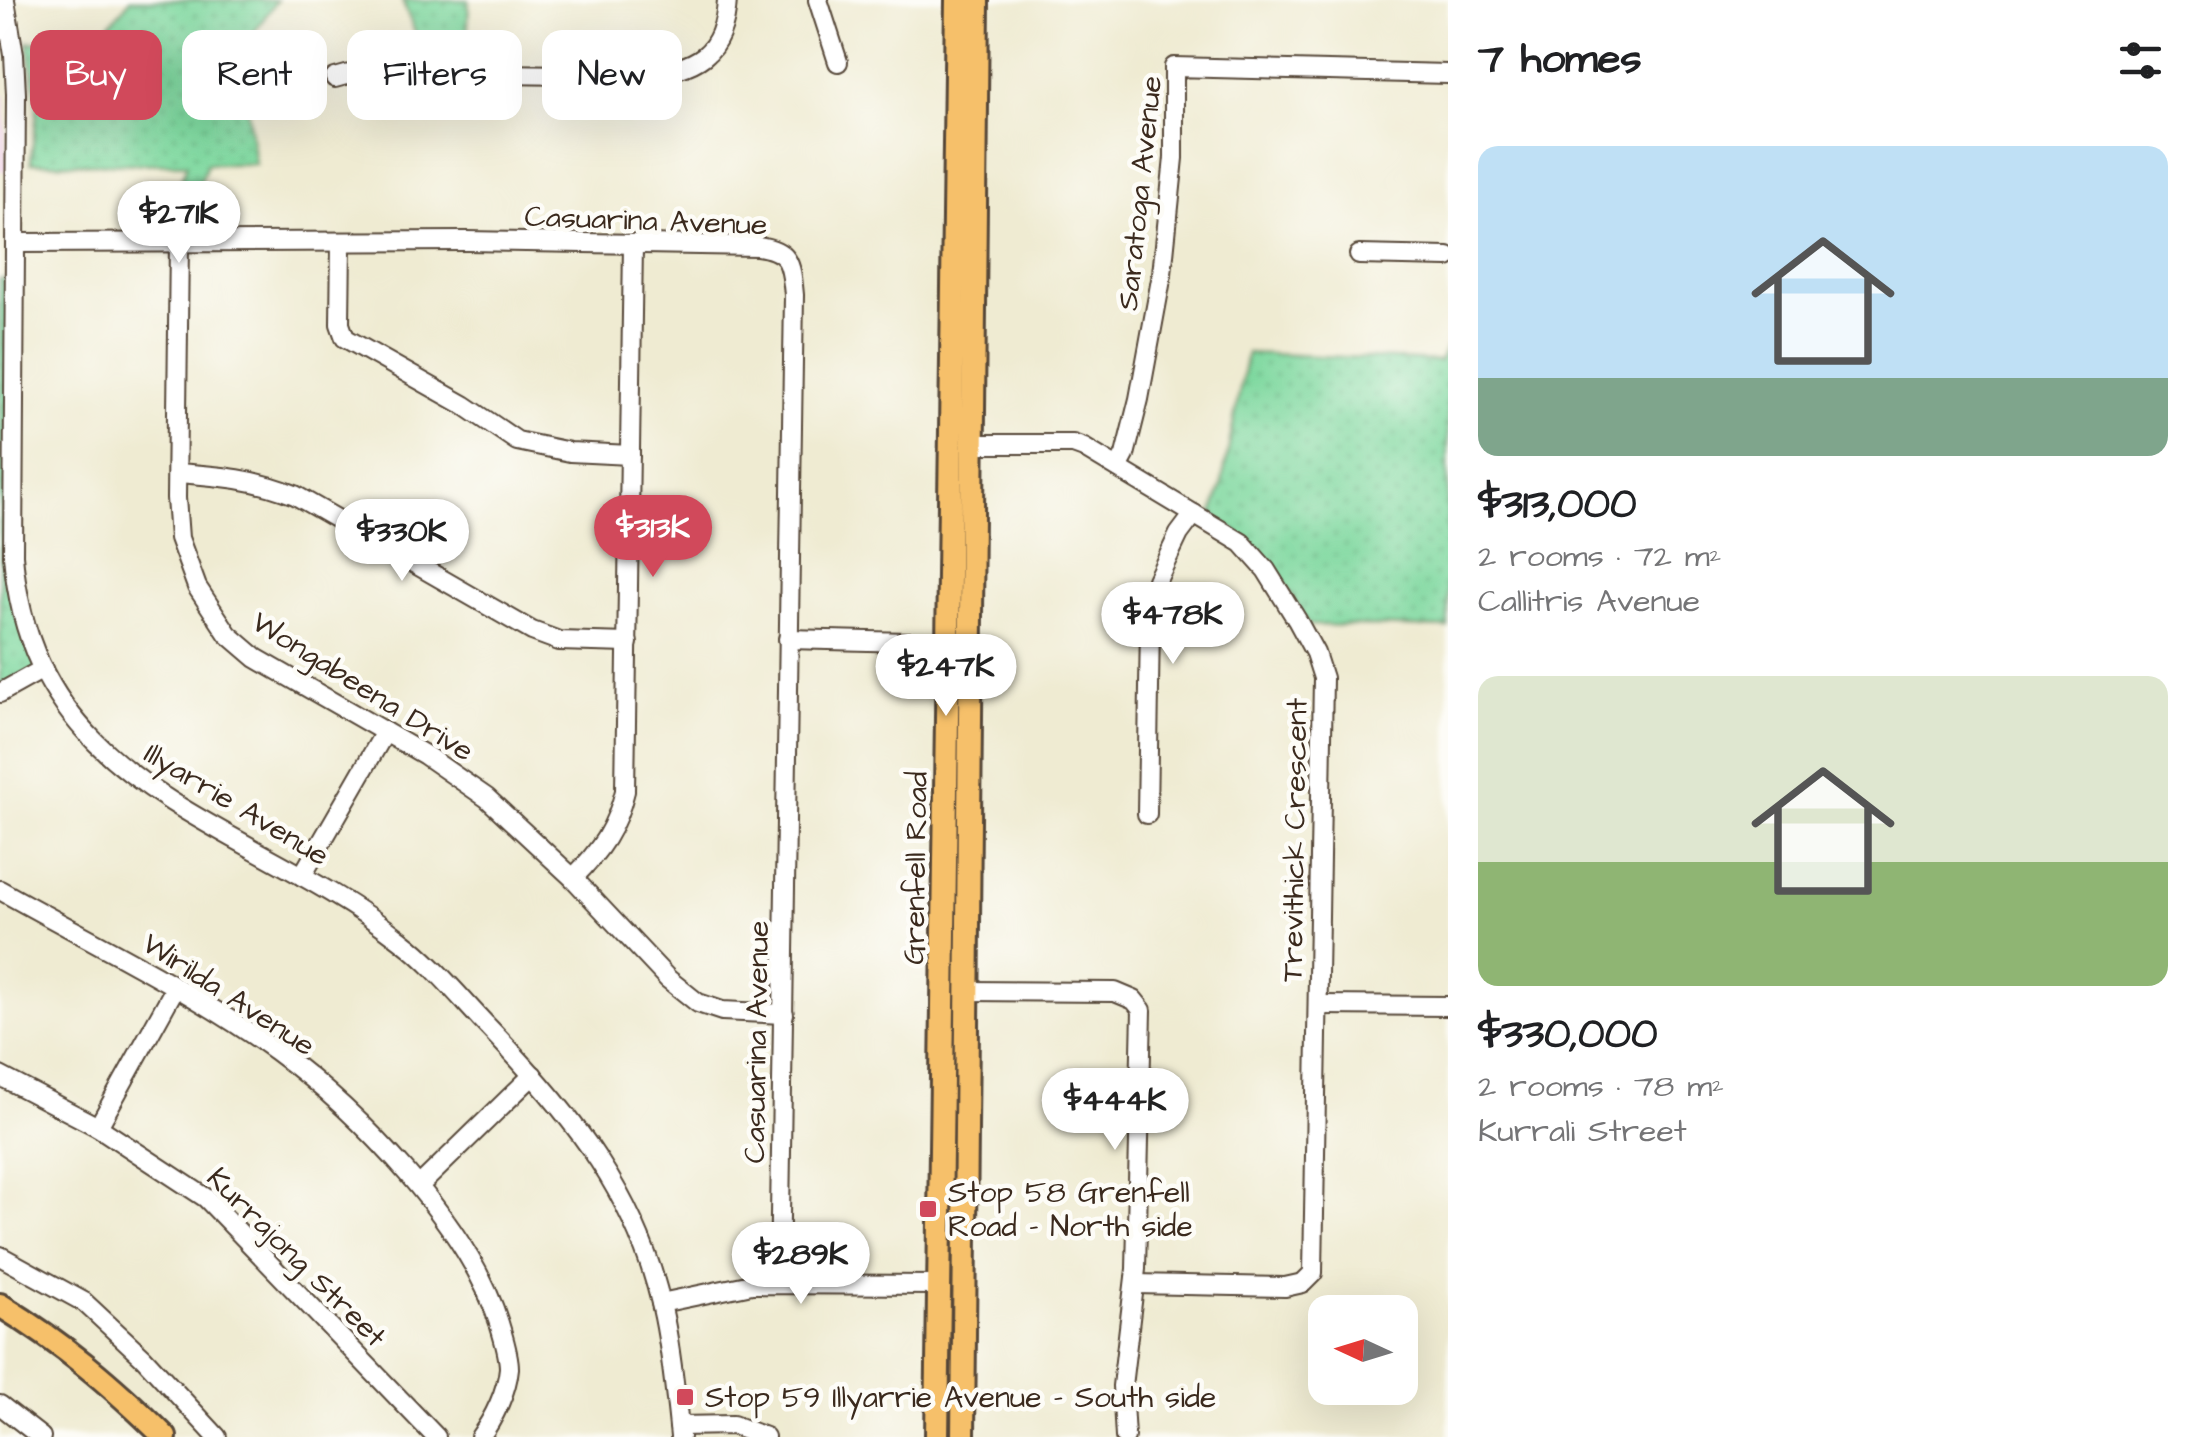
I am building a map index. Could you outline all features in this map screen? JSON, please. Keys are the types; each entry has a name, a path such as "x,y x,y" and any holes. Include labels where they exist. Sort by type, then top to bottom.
{"main road":[{"name":"Grenfell Road","path":"957,0 963,443 973,644 963,1437"},
{"name":"Grenfell Road","path":"938,1437 948,643 963,443 977,0"},
{"path":"948,643 973,644"},
{"path":"944,991 968,991"},
{"path":"0,1305 55,1338 112,1384 165,1437"}],"street":[{"name":"Illyarrie Avenue","path":"5,0 16,243 14,568 20,607 43,670 77,724 112,761 193,814 339,896 403,941 552,1094 609,1172 638,1231 660,1303 680,1431"},
{"path":"334,78 357,72 645,76 681,70 719,42 726,24 727,0"},
{"path":"818,0 838,62"},
{"name":"Saratoga Avenue","path":"1118,468 1140,400 1162,274 1174,158 1174,67 1448,74"},
{"name":"Casuarina Avenue","path":"16,243 467,241 757,246 775,248 787,259 794,295 779,1282"},
{"path":"340,242 340,324 346,338 464,404 517,440 560,451 630,455"},
{"name":"Wongabeena Drive","path":"179,243 179,538 197,588 228,634 256,658 425,755 487,798 573,878 668,979 698,1003 722,1011 784,1014"},
{"path":"573,878 600,852 619,819 625,791 633,245"},
{"path":"1359,255 1448,257"},
{"name":"Trevithick Crescent","path":"963,443 1073,444 1242,543 1297,620 1320,666 1324,693 1313,1273 1303,1282 1284,1287 1134,1284"},
{"path":"178,473 237,478 268,484 294,495 532,631 558,641 628,643"},
{"path":"1147,814 1150,625 1154,595 1179,534 1194,514"},
{"path":"788,640 948,643"},
{"path":"0,693 43,670"},
{"path":"302,876 384,732"},
{"name":"Wirilda Avenue","path":"0,890 275,1050 328,1094 420,1186 488,1290 503,1336 509,1365 505,1388 480,1437"},
{"path":"98,1127 174,988"},
{"path":"968,991 1115,992 1134,1000 1142,1010 1134,1284 1122,1386 1125,1437"},
{"path":"1319,1005 1448,1006"},
{"path":"420,1186 533,1075"},
{"name":"Kurrajong Street","path":"0,1076 98,1127 206,1198 436,1437"},
{"path":"0,1256 84,1302 217,1437"},
{"path":"660,1303 728,1287 779,1282 939,1285"},
{"path":"0,1405 41,1437"},
{"path":"680,1431 733,1425 765,1437"}],"shaded area":[{"path":"0,95 5,95 6,171 0,171"}],"green space":[{"path":"130,0 277,0 256,30 182,30 182,120 249,120 255,164 207,164 181,235 161,235 187,164 31,163 36,120 162,120 162,30 105,30"},
{"path":"402,0 469,0 468,30 414,30"},
{"path":"0,279 16,279 13,555 43,669 0,693"},
{"path":"1448,345 1448,628 1309,625 1269,563 1246,539 1212,515 1221,488 1247,353 1439,361"}],"place":[{"name":"Stop 58 Grenfell Road - North side","path":"928,1209"},
{"name":"Stop 59 Illyarrie Avenue - South side","path":"685,1397"}]}
